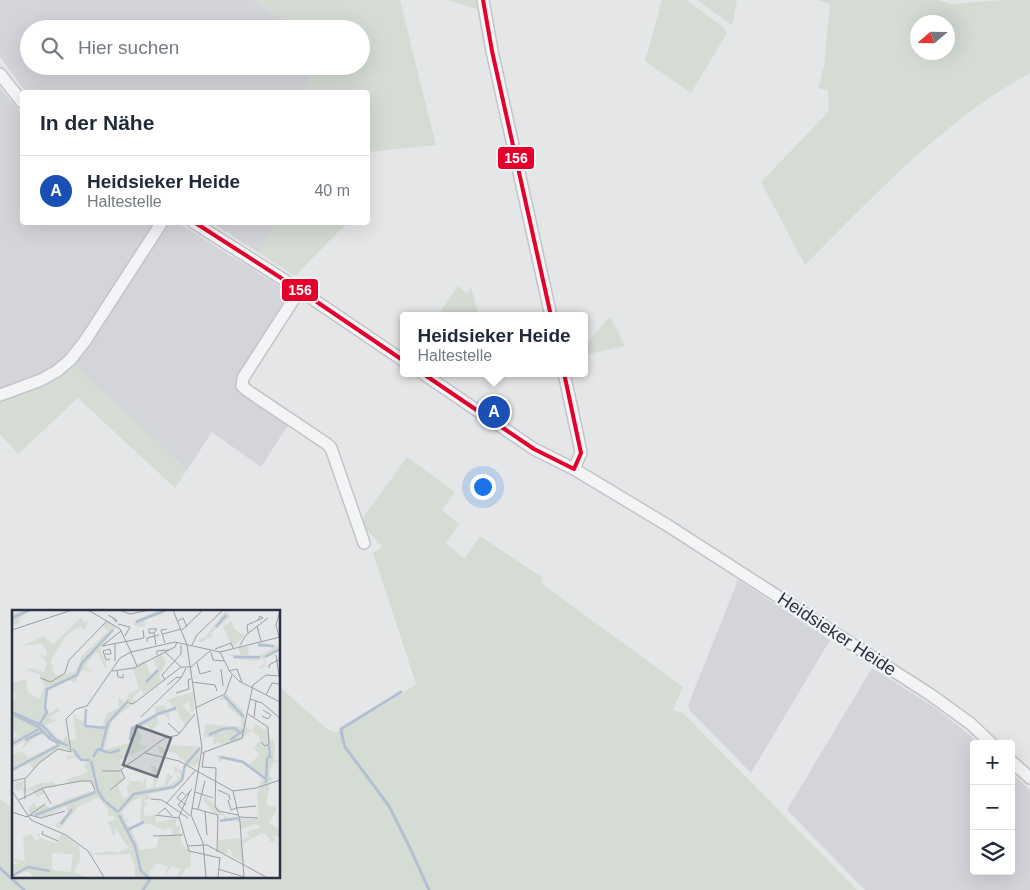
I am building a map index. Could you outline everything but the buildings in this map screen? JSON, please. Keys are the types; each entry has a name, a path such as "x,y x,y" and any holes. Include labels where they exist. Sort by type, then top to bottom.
{"street":[{"path":"483,0 492,51 550,312"},
{"path":"0,74 20,99"},
{"path":"0,395 41,380 57,371 70,360 85,341 160,225"},
{"path":"199,225 400,358"},
{"path":"299,291 243,378 242,386 331,448 364,543"},
{"name":"Heidsieker Heide","path":"428,377 534,449 574,469 667,526 931,695 971,724 988,740"},
{"path":"565,377 581,453 574,469"},
{"path":"1015,765 1030,778"}],"shaded area":[{"path":"0,0 253,0 285,20 20,20 20,75 312,75 303,90 26,90 0,57"},
{"path":"253,0 400,0 436,145 370,152 370,90 303,90 312,75 370,75 370,20 285,20"},
{"path":"446,0 476,1 477,9"},
{"path":"662,0 686,0 722,26 727,33 691,93 645,61"},
{"path":"697,0 737,0 732,25"},
{"path":"817,0 937,0 951,4 1030,0 1030,73 998,92 939,136 884,186 805,265 761,182 829,111 828,90 818,88 824,66 830,4"},
{"path":"0,88 20,111 20,225 181,225 292,294 237,379 241,394 288,425 261,467 212,432 187,470 75,366 56,380 19,397 0,403"},
{"path":"215,225 275,225 259,253"},
{"path":"275,225 345,225 295,276 259,253"},
{"path":"458,286 467,293 471,287 478,312 440,312"},
{"path":"610,316 625,346 588,354 588,342"},
{"path":"75,365 187,470 175,488 78,398 18,454 0,434 0,403 19,397 56,380"},
{"path":"407,457 455,492 442,510 459,524 446,543 464,559 480,536 543,578 541,583 683,687 673,710 683,713 857,890 0,890 0,799 12,808 12,878 280,878 280,687 327,729 336,733 416,684 373,553 382,546 366,529 362,519"},
{"path":"738,580 830,640 751,773 690,711 688,705"},
{"path":"872,668 931,705 975,740 970,740 970,875 1015,875 1015,777 1030,790 1030,890 865,890 787,810"}],"waterway":[{"path":"401,692 341,729 345,747 389,806 429,890"},
{"path":"0,868 24,890"},
{"path":"143,890 151,878"}],"transit line":[{"name":"156","path":"483,0 492,51 550,312"},
{"name":"156","path":"199,225 400,358"},
{"name":"156","path":"428,377 534,449 574,469"},
{"name":"156","path":"565,377 581,453 574,469"}],"place":[{"name":"Heidsieker Heide","path":"494,412"}]}
